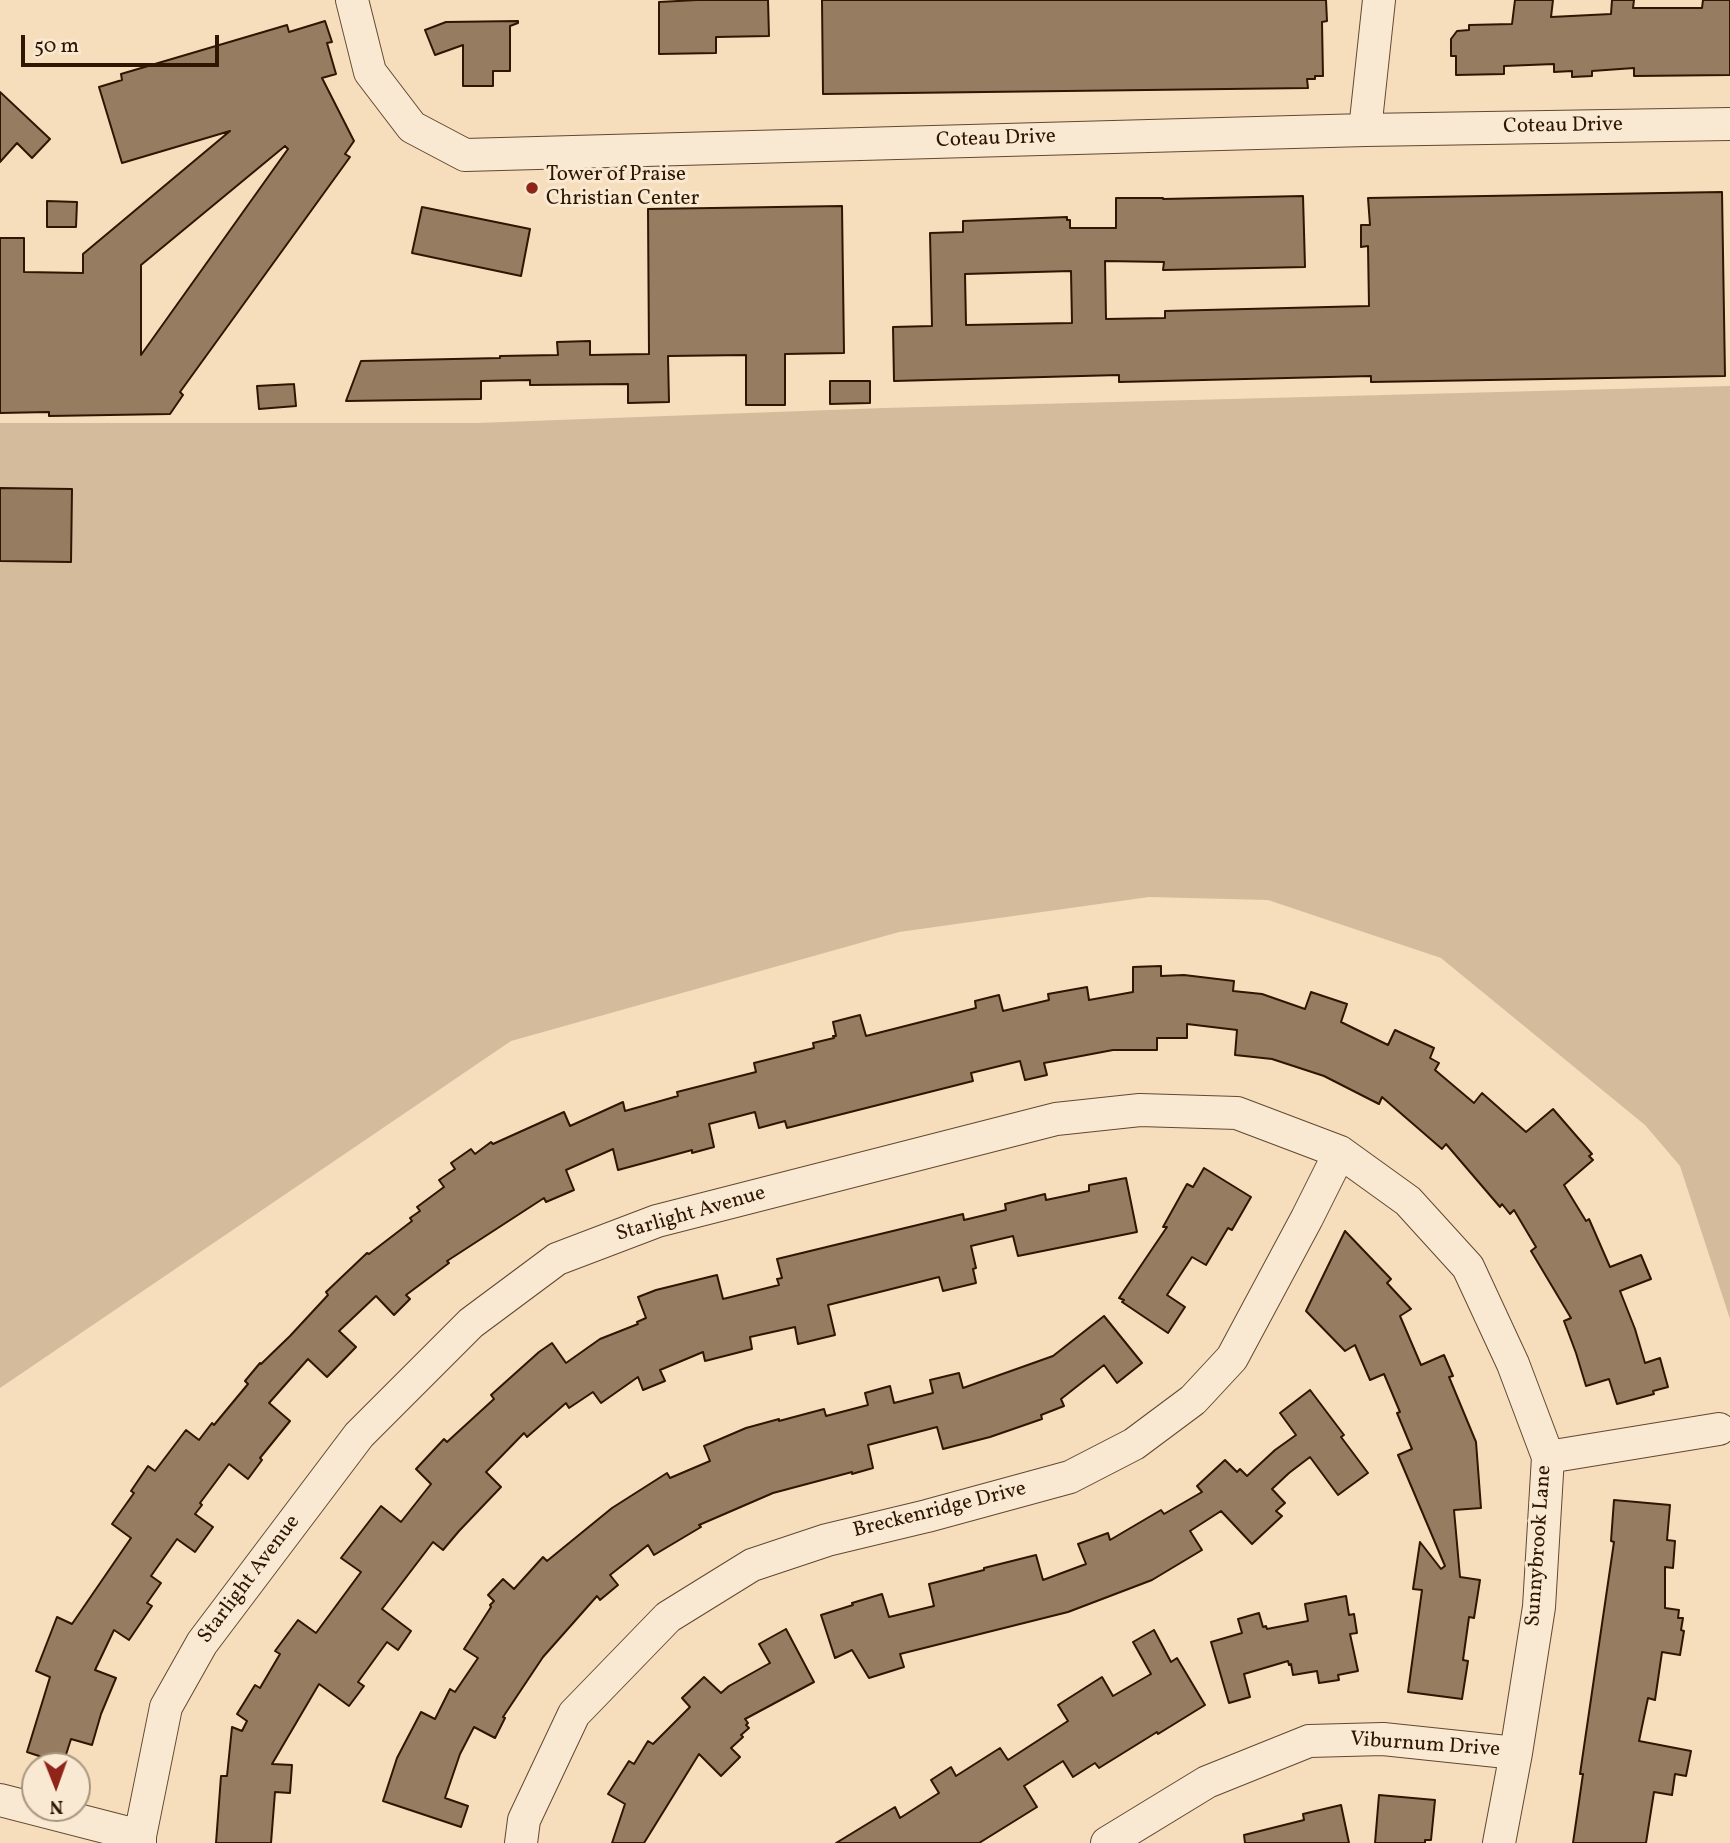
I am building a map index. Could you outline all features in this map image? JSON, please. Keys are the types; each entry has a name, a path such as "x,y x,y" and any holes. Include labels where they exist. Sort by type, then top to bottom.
{"street":[{"name":"Coteau Drive","path":"352,0 370,72 412,127 465,155 1365,130 1730,124"},
{"path":"1365,130 1379,0"},
{"name":"Starlight Avenue","path":"140,1840 166,1707 202,1643 359,1435 471,1323 557,1259 657,1221 1056,1119 1140,1110 1237,1113 1340,1152"},
{"name":"Sunnybrook Lane","path":"1340,1152 1408,1201 1468,1267 1513,1364 1548,1457 1539,1607 1499,1843"},
{"name":"Breckenridge Drive","path":"521,1843 524,1820 574,1714 668,1617 752,1565 827,1540 1070,1477 1134,1444 1193,1400 1232,1358 1340,1152"},
{"path":"1548,1457 1719,1429"},
{"name":"Viburnum Drive","path":"1107,1843 1207,1782 1309,1741 1383,1739 1516,1753"},
{"path":"0,1800 140,1840"}],"shaded area":[{"path":"1730,386 1730,1319 1680,1166 1645,1125 1441,958 1268,900 1149,897 899,932 511,1041 0,1388 0,423 477,423 884,408"}],"building":[{"path":"768,0 769,36 716,37 716,53 659,54 659,2"},
{"path":"822,0 1326,0 1327,21 1322,22 1323,76 1307,79 1308,88 823,94"},
{"path":"1515,0 1553,0 1551,17 1611,14 1612,0 1634,0 1633,8 1702,8 1703,0 1730,0 1730,75 1634,76 1634,68 1592,71 1592,76 1572,77 1572,71 1554,72 1554,64 1504,66 1504,74 1456,75 1456,56 1451,56 1451,39 1457,31 1469,30 1469,25 1512,24"},
{"path":"325,21 332,42 327,43 336,74 322,78 354,141 345,154 350,157 180,392 183,395 170,414 49,416 49,412 0,413 0,238 24,238 24,272 83,273 83,254 230,131 122,163 99,87 122,80 121,74 287,25 289,32","holes":["285,146 288,149 141,355 141,265"]},
{"path":"518,21 510,26 510,71 493,71 493,86 463,86 463,45 435,55 425,30 446,22"},
{"path":"0,92 50,139 32,158 17,143 0,162"},
{"path":"1722,192 1725,376 1371,382 1371,376 1119,382 1119,375 894,381 893,327 932,326 930,233 963,232 963,221 1067,217 1067,220 1070,220 1070,228 1116,228 1116,198 1303,196 1305,267 1163,270 1164,262 1105,261 1106,319 1165,318 1165,311 1369,306 1368,246 1361,247 1361,225 1370,225 1368,198","holes":["1071,271 1072,323 966,325 965,274"]},
{"path":"47,201 77,202 76,227 47,227"},
{"path":"842,206 844,353 785,354 785,405 746,405 746,355 668,356 669,402 628,403 628,384 530,385 530,380 481,381 481,399 346,401 361,361 558,355 557,342 590,341 590,355 649,354 648,209"},
{"path":"422,207 530,229 521,276 412,253"},
{"path":"830,381 870,381 870,403 830,404"},
{"path":"294,384 296,406 259,409 257,386"},
{"path":"0,488 72,489 71,562 0,561"},
{"path":"1161,966 1161,976 1184,975 1234,981 1233,991 1262,994 1305,1009 1311,992 1347,1004 1341,1022 1388,1045 1395,1030 1434,1048 1430,1058 1439,1063 1435,1070 1474,1103 1482,1093 1526,1132 1553,1109 1592,1154 1589,1156 1593,1160 1564,1185 1586,1221 1589,1219 1610,1267 1641,1255 1651,1279 1620,1291 1645,1363 1660,1358 1668,1387 1653,1391 1654,1394 1617,1404 1609,1379 1586,1386 1564,1321 1571,1318 1531,1251 1536,1247 1514,1210 1510,1214 1502,1204 1500,1207 1446,1144 1442,1149 1382,1097 1379,1104 1324,1076 1272,1059 1235,1055 1237,1030 1187,1024 1187,1038 1157,1038 1157,1050 1113,1050 1044,1063 1047,1075 1025,1080 1020,1061 971,1073 973,1081 787,1128 785,1121 759,1128 755,1112 709,1124 714,1147 692,1153 692,1150 618,1170 613,1149 566,1170 574,1190 546,1202 544,1198 447,1261 449,1263 406,1295 410,1299 394,1315 376,1296 339,1331 356,1347 327,1377 308,1359 269,1403 290,1421 260,1458 262,1460 248,1479 229,1464 195,1514 213,1527 195,1552 177,1539 151,1576 161,1583 147,1603 152,1606 129,1640 114,1630 95,1670 116,1678 92,1745 71,1739 67,1752 27,1752 50,1677 36,1671 57,1617 72,1624 131,1538 112,1524 134,1493 131,1491 148,1466 155,1471 186,1430 199,1440 212,1423 214,1425 248,1384 245,1381 260,1363 290,1336 328,1295 326,1292 367,1253 412,1221 410,1218 420,1211 417,1207 444,1187 439,1180 455,1169 451,1163 471,1149 475,1154 491,1142 493,1144 564,1112 570,1126 623,1102 625,1111 678,1096 677,1092 756,1072 754,1063 814,1048 813,1043 834,1038 833,1036 836,1036 833,1022 860,1015 866,1036 976,1008 975,1001 999,995 1003,1011 1049,1000 1048,994 1087,987 1089,1000 1133,992 1133,967"},
{"path":"1204,1168 1251,1197 1232,1230 1228,1228 1206,1265 1192,1257 1167,1295 1185,1307 1168,1333 1119,1298 1167,1227 1163,1227 1187,1184 1193,1187"},
{"path":"1126,1178 1137,1232 1018,1256 1013,1236 971,1246 976,1283 943,1291 939,1277 828,1305 835,1335 798,1344 795,1327 750,1337 752,1349 705,1361 703,1352 660,1370 665,1381 643,1390 638,1377 601,1403 593,1392 569,1408 566,1403 527,1437 524,1433 486,1472 501,1487 443,1550 433,1542 382,1609 411,1631 398,1650 387,1642 358,1682 364,1686 349,1706 319,1684 272,1764 292,1765 290,1793 275,1792 271,1843 216,1843 221,1776 227,1776 232,1727 242,1731 247,1721 237,1714 255,1685 260,1688 280,1654 275,1651 298,1620 316,1633 361,1572 341,1558 381,1506 401,1522 431,1484 416,1469 444,1439 447,1442 494,1399 491,1395 539,1352 552,1343 566,1363 600,1339 638,1324 637,1322 646,1318 638,1297 656,1290 717,1275 723,1299 779,1285 777,1279 782,1278 777,1259 963,1214 964,1220 1006,1210 1005,1204 1045,1194 1046,1200 1089,1191 1089,1185"},
{"path":"1345,1231 1391,1279 1387,1283 1411,1309 1400,1316 1421,1365 1444,1355 1453,1376 1449,1377 1476,1442 1481,1508 1454,1510 1460,1577 1480,1580 1474,1618 1469,1617 1463,1660 1468,1661 1462,1699 1408,1692 1422,1590 1413,1589 1420,1542 1441,1569 1445,1566 1398,1455 1412,1449 1397,1413 1400,1412 1384,1374 1370,1380 1355,1345 1345,1351 1306,1311"},
{"path":"1104,1316 1142,1363 1117,1383 1104,1365 1061,1399 1064,1406 1041,1415 1042,1419 990,1437 943,1449 937,1427 868,1445 873,1468 773,1493 699,1525 701,1527 654,1555 648,1545 610,1575 618,1585 600,1600 597,1596 543,1657 503,1717 505,1718 495,1738 474,1727 460,1754 445,1798 468,1806 461,1827 383,1801 397,1758 421,1712 435,1719 450,1689 455,1692 478,1658 464,1649 494,1601 488,1595 503,1579 514,1589 543,1557 547,1561 612,1508 667,1473 670,1478 710,1461 704,1446 746,1428 779,1419 824,1409 826,1416 868,1405 865,1393 890,1386 894,1403 933,1393 930,1380 959,1373 963,1388 1053,1356"},
{"path":"1310,1390 1368,1473 1338,1495 1310,1457 1272,1489 1285,1503 1276,1511 1282,1516 1252,1544 1221,1511 1190,1531 1202,1550 1152,1580 1068,1612 900,1654 904,1667 869,1678 852,1650 835,1658 821,1615 882,1594 889,1617 934,1606 929,1584 1036,1555 1043,1580 1086,1564 1078,1544 1108,1533 1110,1540 1161,1510 1164,1514 1202,1492 1197,1486 1225,1460 1237,1472 1240,1469 1247,1476 1296,1435 1280,1413"},
{"path":"1614,1500 1670,1505 1667,1540 1675,1541 1673,1568 1665,1567 1665,1608 1679,1610 1678,1618 1683,1618 1681,1630 1684,1631 1680,1655 1662,1652 1655,1700 1648,1698 1639,1741 1691,1751 1686,1776 1675,1774 1672,1795 1654,1792 1646,1843 1573,1843 1583,1774 1580,1774 1614,1542 1611,1541"},
{"path":"1346,1596 1349,1615 1354,1614 1357,1633 1350,1634 1358,1671 1338,1675 1339,1680 1319,1683 1317,1671 1293,1675 1288,1661 1244,1674 1250,1697 1229,1703 1211,1642 1242,1633 1238,1619 1259,1613 1263,1627 1266,1626 1267,1629 1308,1621 1305,1604"},
{"path":"786,1629 814,1682 745,1719 749,1728 731,1748 740,1757 721,1776 699,1754 644,1843 612,1843 625,1804 608,1794 629,1761 634,1764 648,1741 653,1744 690,1707 682,1698 704,1677 721,1693 770,1663 759,1644"},
{"path":"1154,1630 1171,1662 1177,1658 1205,1705 1099,1768 1095,1763 1073,1777 1063,1761 1024,1786 1037,1807 979,1843 836,1843 895,1807 900,1818 939,1793 931,1780 951,1767 956,1776 1000,1748 1008,1760 1068,1721 1058,1705 1102,1677 1113,1696 1151,1674 1133,1642"},
{"path":"1379,1795 1435,1800 1431,1840 1425,1840 1425,1843 1375,1843"},
{"path":"1341,1805 1349,1843 1245,1843 1244,1835 1304,1820 1303,1814"}],"place":[{"name":"Tower of Praise Christian Center","path":"532,188"}]}
